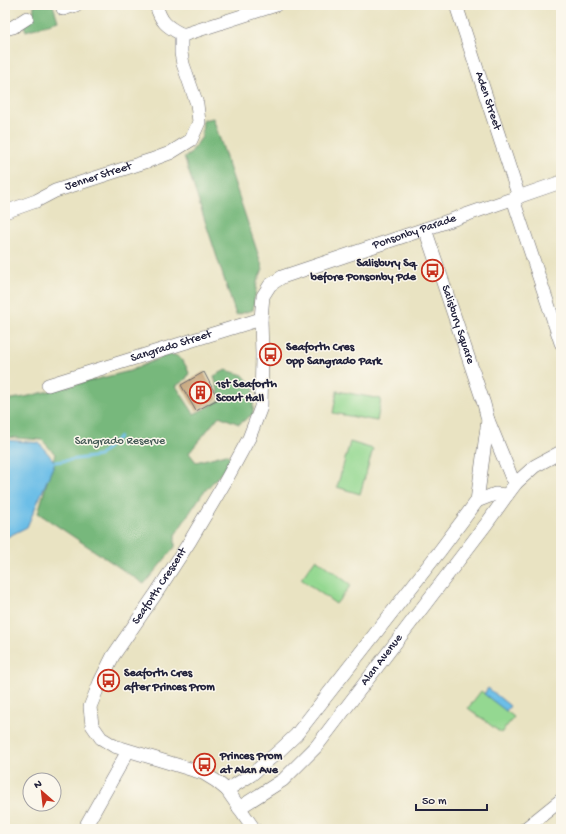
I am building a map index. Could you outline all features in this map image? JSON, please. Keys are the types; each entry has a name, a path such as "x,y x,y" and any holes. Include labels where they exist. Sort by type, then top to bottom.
{"street":[{"path":"63,9 76,5"},
{"path":"156,5 159,15 168,27 180,34 186,34 276,5"},
{"name":"Aden Street","path":"456,5 561,343"},
{"path":"5,29 26,18"},
{"name":"Jenner Street","path":"5,212 36,201 55,191 170,153 191,140 199,122 197,104 183,64 180,34"},
{"name":"Ponsonby Parade","path":"261,319 263,296 270,285 282,277 561,182"},
{"name":"Salisbury Square","path":"425,229 484,404 488,420"},
{"name":"Sangrado Street","path":"48,385 261,319"},
{"name":"Seaforth Crescent","path":"254,829 227,790 203,773 114,746 101,738 92,725 90,707 113,656 190,541 225,482 248,438 261,407 261,319"},
{"path":"488,420 504,460 516,484"},
{"path":"488,420 478,501 495,494 507,495"},
{"name":"Alan Avenue","path":"239,808 283,780 316,747 516,484 535,466 561,452"},
{"name":"Alan Avenue","path":"227,790 251,775 296,734 478,501"},
{"path":"84,829 128,750"},
{"path":"525,829 561,800"}],"green space":[{"path":"53,5 58,21 26,31 24,26 32,17 34,6"},
{"path":"213,118 263,269 257,282 253,310 236,315 184,157 189,155 202,137 203,120"},
{"name":"Sangrado Reserve","path":"169,354 180,358 189,373 186,379 176,386 194,414 221,400 214,376 226,370 243,375 254,388 253,414 239,424 219,416 189,453 196,462 226,454 231,458 224,470 202,494 175,535 175,547 144,584 38,513 55,454 42,440 5,437 5,400 25,397 130,371"},
{"path":"337,391 381,399 377,421 333,413"},
{"path":"350,442 373,449 360,494 337,487"},
{"path":"316,559 351,585 336,604 301,579"},
{"path":"481,691 514,717 501,733 468,708"}],"water":[{"path":"5,440 39,443 55,462 27,527 5,538"},
{"path":"488,688 510,706 506,711 484,694"}],"building":[{"name":"1st Seaforth Scout Hall","path":"204,372 218,399 196,411 181,385"}],"waterway":[{"path":"55,462 99,456 119,437"}],"place":[{"name":"Salisbury Sq before Ponsonby Pde","path":"432,271"},
{"name":"Seaforth Cres opp Sangrado Park","path":"271,355"},
{"name":"1st Seaforth Scout Hall","path":"200,392"},
{"name":"Seaforth Cres after Princes Prom","path":"109,681"},
{"name":"Princes Prom at Alan Ave","path":"205,764"}]}
